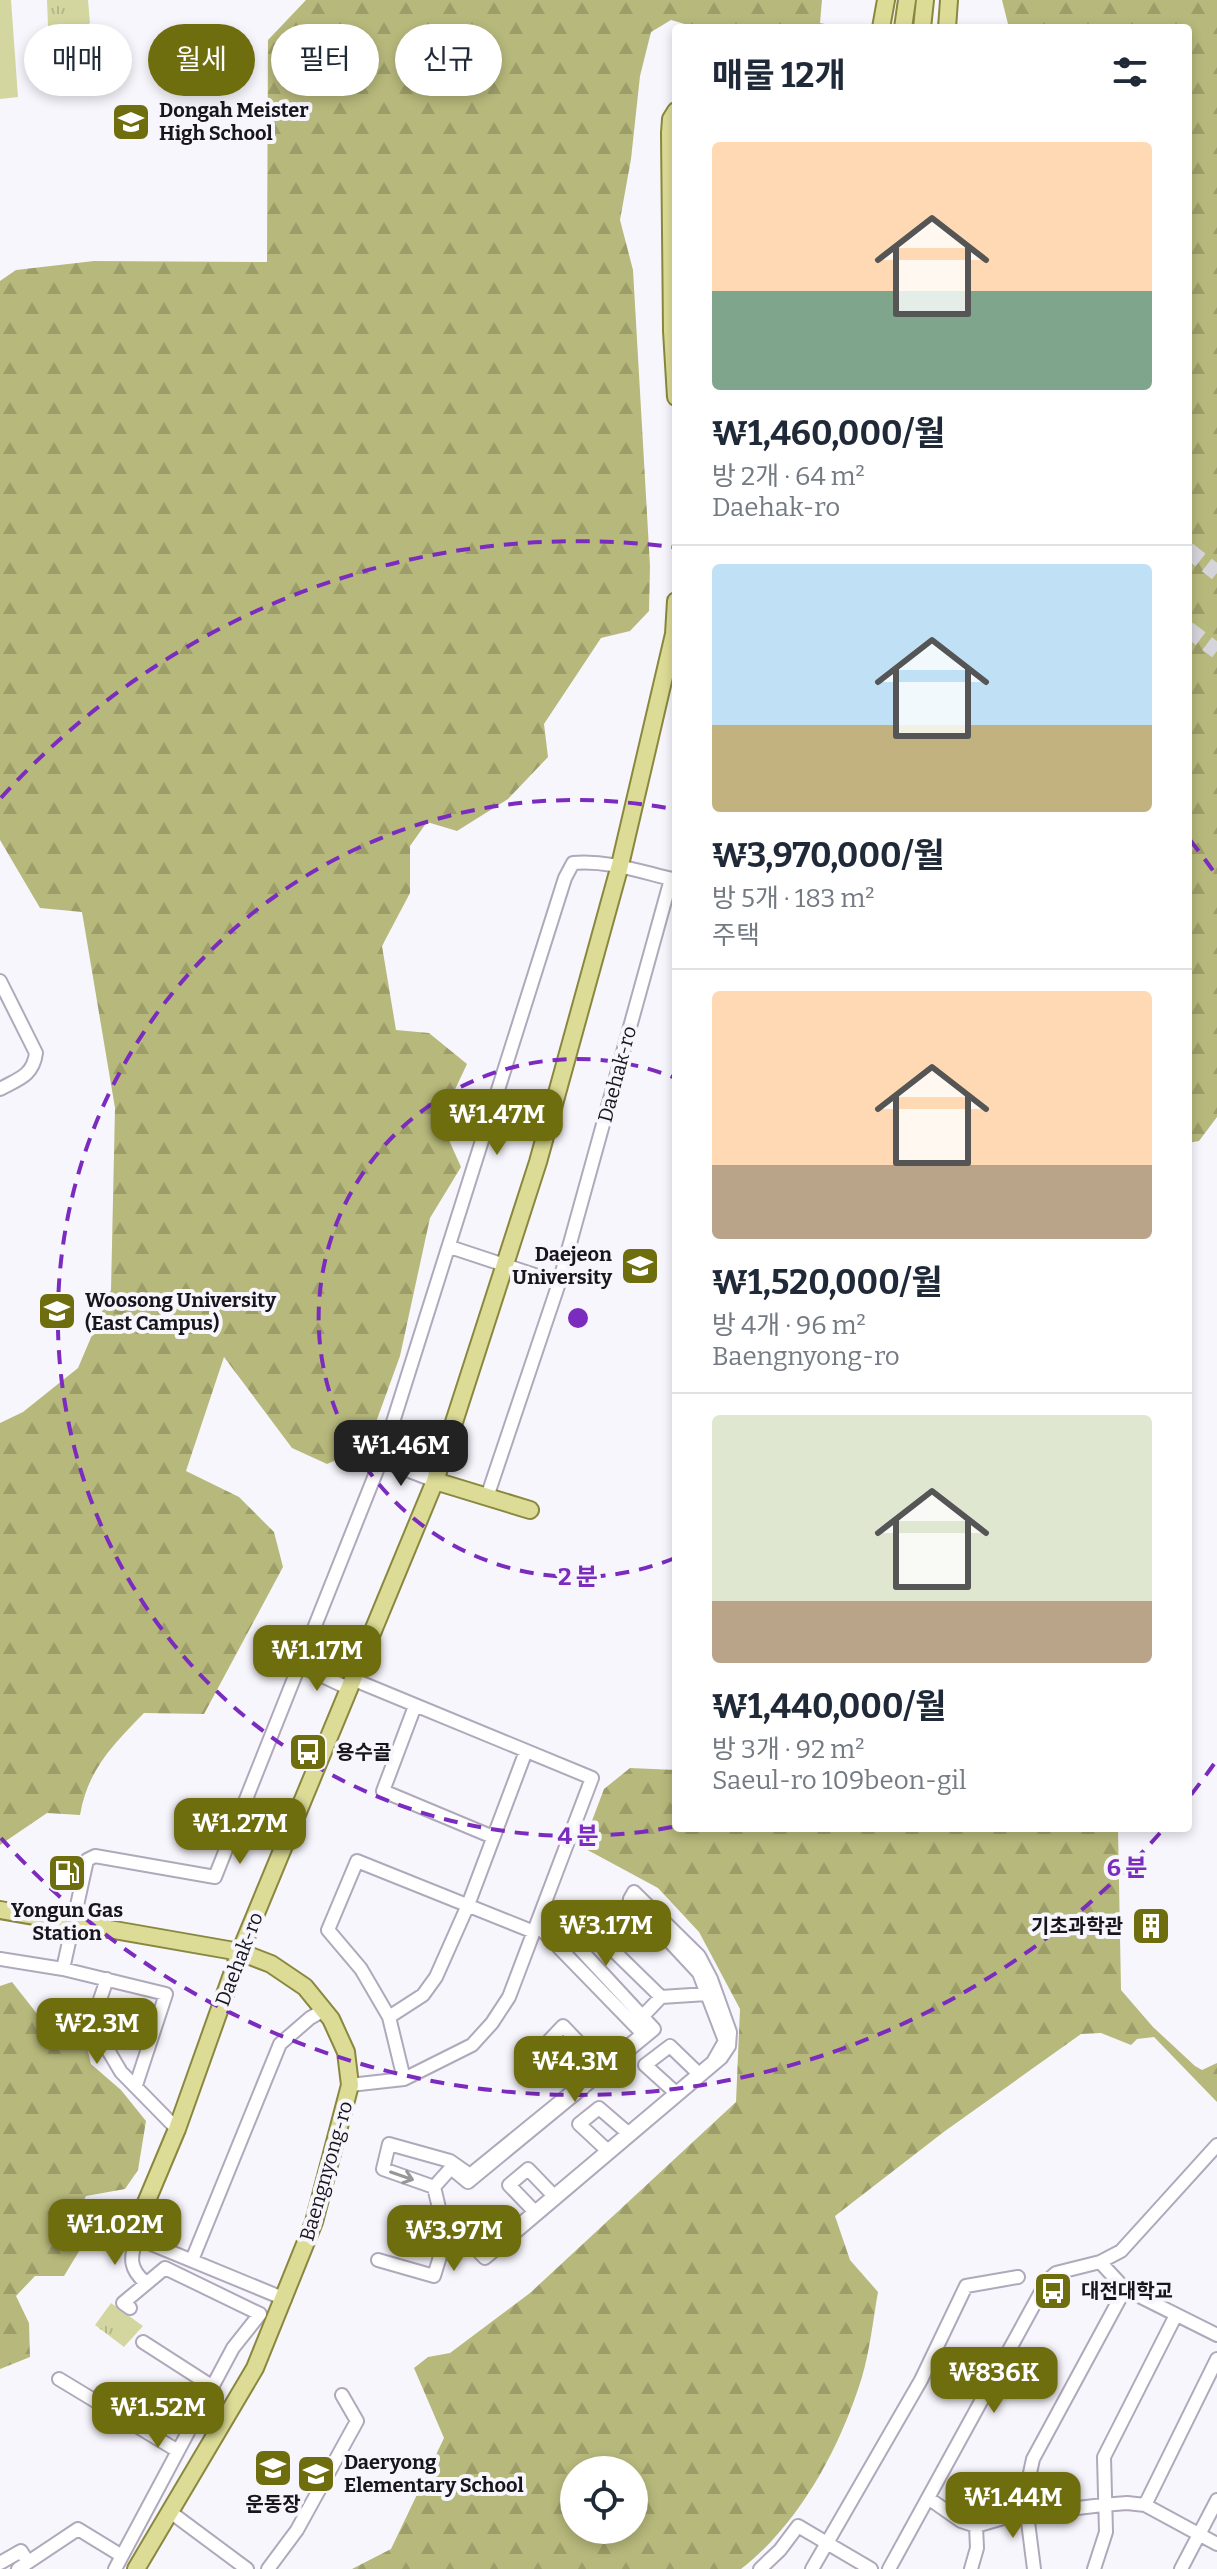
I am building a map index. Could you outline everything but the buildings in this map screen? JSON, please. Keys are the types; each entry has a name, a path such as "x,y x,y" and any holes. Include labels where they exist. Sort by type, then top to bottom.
{"main road":[{"path":"882,24 886,0"},
{"path":"904,24 907,0"},
{"path":"922,24 925,0"},
{"path":"947,24 949,0"},
{"path":"672,117 672,145"},
{"name":"Daehak-ro","path":"134,2238 177,2129 240,1952 435,1481 538,1162 620,865 672,643"},
{"path":"435,1481 530,1510"},
{"name":"Baengnyong-ro","path":"0,1910 240,1952 271,1964 305,1987 331,2019 346,2052 350,2085 314,2222 285,2299 255,2368 136,2569"}],"street":[{"path":"63,1969 87,1860 95,1856 215,1877 381,1460 565,878 573,863 596,861 620,865"},
{"name":"Daehak-ro","path":"620,865 672,879"},
{"name":"Daehak-ro","path":"487,1497 559,1283 672,887"},
{"path":"0,981 36,1053 34,1066 25,1076 0,1089"},
{"path":"450,1247 559,1283"},
{"path":"381,1460 435,1481"},
{"path":"301,1666 415,1706 592,1778 509,1997 492,2023 472,2045 404,2079 350,2085"},
{"path":"415,1706 383,1791 493,1837"},
{"path":"389,2017 423,1995 436,1977 468,1905 526,1751"},
{"path":"404,2079 389,2017 361,1969 328,1930 357,1861 536,1928 640,2020"},
{"path":"634,1892 699,1956 711,1979 730,2032 729,2046 721,2058 485,2258 464,2236 471,2230 491,2249 713,2062 725,2041 707,1994 699,1973 630,1899 634,1892"},
{"path":"434,2187 451,2168 468,2182 643,2034 640,2020 543,1909"},
{"path":"575,1913 661,1997"},
{"path":"0,1959 63,1969 166,1994 136,2085"},
{"path":"107,1979 92,2023 121,2072 177,2129"},
{"path":"640,2020 661,1997 707,1994"},
{"path":"192,2260 280,2044 324,2010"},
{"path":"676,2093 645,2065 670,2046 699,2074"},
{"path":"565,2067 582,2087"},
{"path":"434,2187 383,2169 389,2144 450,2161 470,2175 582,2087"},
{"path":"608,2151 579,2124 599,2108 628,2133"},
{"path":"889,2569 1047,2281 1056,2273 1100,2262 1121,2251 1217,2145"},
{"path":"535,2212 509,2185 528,2169 554,2196"},
{"path":"378,2260 434,2276 446,2237 434,2187"},
{"path":"146,2283 135,2274 132,2261 134,2238 285,2299"},
{"path":"1100,2262 1125,2289 1217,2335"},
{"path":"115,2569 233,2348 260,2314 165,2268 123,2303 130,2308"},
{"path":"812,2569 921,2380 966,2286 1018,2277"},
{"path":"1034,2569 1027,2514 1027,2487 1033,2459 1125,2289"},
{"path":"1094,2569 1106,2532 1104,2457 1176,2315"},
{"path":"143,2342 213,2387"},
{"path":"1145,2505 1217,2359"},
{"path":"59,2379 178,2451"},
{"path":"268,2569 297,2530 357,2421 342,2395"},
{"path":"928,2498 961,2521 976,2526 1027,2514 1127,2503 1145,2505 1217,2544"},
{"path":"1181,2569 1217,2500"},
{"path":"169,2511 247,2569"},
{"path":"760,2569 780,2550 798,2526 871,2569"},
{"path":"971,2569 977,2548 976,2526"},
{"path":"0,2563 22,2561 78,2529 122,2556"}],"green space":[{"path":"0,0 11,0 18,97 0,99"},
{"path":"47,0 88,0 90,23 48,24"},
{"path":"306,0 822,0 820,23 825,24 684,24 671,20 651,32 640,76 631,159 620,220 633,270 650,566 649,611 630,631 601,638 544,724 548,757 508,799 457,831 427,822 410,846 410,893 382,946 396,1030 429,1033 467,1064 451,1098 448,1138 461,1167 430,1218 400,1356 367,1447 327,1464 292,1448 224,1357 186,1471 239,1497 274,1532 283,1567 204,1714 144,1713 103,1759 89,1784 80,1815 47,1813 0,1845 0,1423 23,1412 78,1368 111,1290 115,1108 82,912 40,908 0,840 0,281 16,270 94,261 267,262 268,40 271,37 271,96 379,96 379,24 283,24"},
{"path":"1002,0 1217,0 1217,1117 1199,1141 1192,1142 1192,24 1008,24"},
{"path":"630,1768 672,1770 672,1832 1118,1832 1121,1990 1153,2027 1195,2066 1202,2070 1217,2063 1217,2102 1154,2037 1137,2039 1131,2045 1101,2033 1081,2034 945,2131 835,2216 850,2260 878,2292 865,2367 842,2430 815,2482 782,2530 741,2569 352,2569 391,2549 444,2438 414,2368 428,2357 450,2353 530,2293 736,2102 740,2009 699,1932 658,1888 582,1847 604,1789"},
{"path":"12,1982 38,2015 73,2010 83,2029 91,2064 121,2090 146,2121 138,2170 125,2189 86,2196 76,2216 87,2238 64,2276 35,2276 16,2296 29,2323 30,2357 0,2369 0,1986"},
{"path":"111,2303 143,2326 124,2347 95,2325"}],"tunnel":[{"path":"1192,553 1217,573"},
{"path":"1192,632 1217,651"}],"place":[{"name":"Dongah Meister High School","path":"131,122"},
{"name":"Daejeon University","path":"640,1266"},
{"name":"Woosong University (East Campus)","path":"57,1311"},
{"name":"용수골","path":"308,1752"},
{"name":"Yongun Gas Station","path":"67,1873"},
{"name":"기초과학관","path":"1151,1926"},
{"name":"대전대학교","path":"1053,2291"},
{"name":"운동장","path":"273,2468"},
{"name":"Daeryong Elementary School","path":"316,2474"}]}
